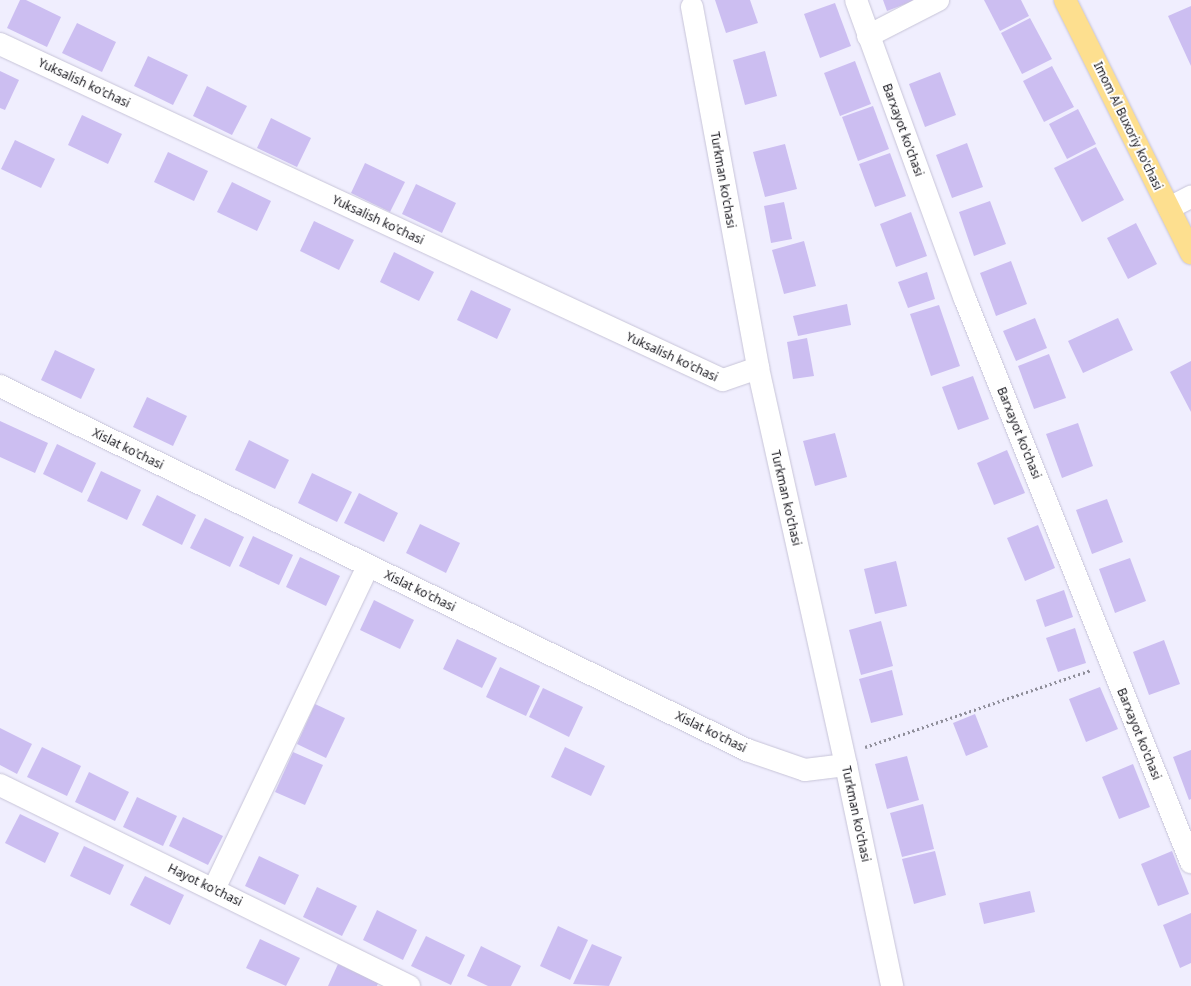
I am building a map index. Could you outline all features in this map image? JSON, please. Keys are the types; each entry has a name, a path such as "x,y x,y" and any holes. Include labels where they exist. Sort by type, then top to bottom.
{"main road":[{"name":"Imom Al Buxoriy ko'chasi","path":"1065,0 1191,253"}],"street":[{"name":"Barxayot ko'chasi","path":"856,0 966,299 1191,862"},
{"path":"868,36 938,0"},
{"name":"Turkman ko'chasi","path":"692,7 758,368 845,760 892,986"},
{"name":"Yuksalish ko'chasi","path":"0,44 723,380 758,368"},
{"path":"1169,208 1191,197"},
{"name":"Xislat ko'chasi","path":"0,386 747,750 805,770 845,760"},
{"path":"214,889 368,566"},
{"name":"Hayot ko'chasi","path":"0,785 409,986"}],"path":[{"path":"845,760 1111,663"}],"building":[{"path":"20,0 26,0 61,17 47,47 7,28"},
{"path":"715,0 750,0 758,23 726,33"},
{"path":"883,0 916,0 887,11"},
{"path":"984,0 1021,0 1029,16 1000,31"},
{"path":"835,3 851,46 820,58 804,14"},
{"path":"1191,6 1191,66 1168,16"},
{"path":"1030,18 1052,59 1022,74 1001,33"},
{"path":"77,23 116,42 102,72 62,53"},
{"path":"765,51 777,96 745,105 733,60"},
{"path":"148,56 188,75 173,105 134,86"},
{"path":"855,61 871,104 840,116 824,73"},
{"path":"1052,66 1074,107 1044,122 1023,81"},
{"path":"0,71 19,80 5,110 0,108"},
{"path":"940,72 956,115 925,127 909,84"},
{"path":"207,86 247,106 232,135 193,116"},
{"path":"873,106 889,149 858,161 842,117"},
{"path":"1078,109 1096,144 1067,159 1049,124"},
{"path":"82,115 122,134 108,164 68,145"},
{"path":"271,118 311,138 297,167 257,148"},
{"path":"15,140 55,159 41,188 1,169"},
{"path":"967,143 983,187 952,198 936,155"},
{"path":"785,144 797,189 765,197 753,152"},
{"path":"1096,147 1124,200 1082,222 1054,168"},
{"path":"168,152 208,171 194,201 154,182"},
{"path":"890,153 906,196 875,207 859,164"},
{"path":"365,163 405,182 390,212 351,193"},
{"path":"232,182 271,201 257,231 217,212"},
{"path":"416,184 456,203 442,233 402,214"},
{"path":"990,201 1006,244 974,256 959,212"},
{"path":"784,202 792,239 771,243 764,206"},
{"path":"911,212 927,256 896,267 880,224"},
{"path":"314,221 354,240 339,270 300,251"},
{"path":"1136,223 1157,264 1128,279 1107,238"},
{"path":"804,241 816,286 784,294 772,250"},
{"path":"394,252 434,272 419,301 380,282"},
{"path":"1011,261 1027,304 996,316 980,273"},
{"path":"927,272 935,299 908,308 898,282"},
{"path":"471,290 511,309 497,339 457,320"},
{"path":"847,304 851,325 798,336 793,316"},
{"path":"939,305 960,366 931,376 910,314"},
{"path":"1035,318 1047,348 1016,361 1003,331"},
{"path":"1118,318 1133,350 1083,373 1068,341"},
{"path":"807,338 814,376 793,379 787,342"},
{"path":"55,350 95,369 81,399 41,380"},
{"path":"1049,354 1066,398 1034,409 1018,366"},
{"path":"1191,361 1191,412 1170,372"},
{"path":"973,376 989,419 958,430 942,387"},
{"path":"147,397 187,416 173,446 133,427"},
{"path":"0,421 48,443 35,473 0,457"},
{"path":"1078,423 1093,466 1062,478 1046,434"},
{"path":"835,433 847,477 815,486 803,441"},
{"path":"249,440 289,460 275,489 235,470"},
{"path":"57,444 96,463 82,493 43,474"},
{"path":"1007,450 1025,493 994,505 977,463"},
{"path":"101,471 141,490 127,520 87,501"},
{"path":"312,473 352,492 337,522 298,503"},
{"path":"359,493 398,513 384,542 344,523"},
{"path":"157,495 196,515 182,545 142,525"},
{"path":"1107,499 1123,542 1092,554 1076,510"},
{"path":"205,518 244,537 230,567 190,548"},
{"path":"420,524 460,543 446,573 406,553"},
{"path":"1038,525 1055,568 1025,581 1007,538"},
{"path":"253,536 293,555 279,585 239,566"},
{"path":"300,557 340,576 326,606 286,587"},
{"path":"1130,558 1146,601 1115,613 1099,569"},
{"path":"896,561 907,606 875,614 864,569"},
{"path":"1064,590 1073,617 1045,627 1036,600"},
{"path":"374,600 414,620 400,649 360,630"},
{"path":"881,621 893,666 861,675 849,630"},
{"path":"1075,628 1086,663 1058,672 1046,638"},
{"path":"457,639 497,658 482,688 443,669"},
{"path":"1164,640 1180,684 1149,695 1133,652"},
{"path":"500,667 540,686 526,716 486,697"},
{"path":"892,670 903,715 871,723 859,679"},
{"path":"1100,687 1118,729 1086,742 1069,699"},
{"path":"543,688 583,707 569,737 529,717"},
{"path":"315,704 345,718 326,758 297,744"},
{"path":"975,714 988,747 966,756 953,723"},
{"path":"0,728 32,744 17,774 0,765"},
{"path":"42,747 81,766 67,796 27,777"},
{"path":"565,747 605,766 591,796 551,777"},
{"path":"1191,750 1191,799 1189,800 1173,757"},
{"path":"293,752 323,765 305,805 275,792"},
{"path":"907,756 919,800 887,809 875,764"},
{"path":"1133,764 1150,807 1119,819 1102,777"},
{"path":"89,772 129,792 115,821 75,802"},
{"path":"137,797 177,816 163,846 123,827"},
{"path":"923,804 934,849 902,857 890,813"},
{"path":"20,814 59,833 45,863 5,843"},
{"path":"183,817 223,836 208,865 169,846"},
{"path":"84,846 124,865 110,895 70,876"},
{"path":"935,851 946,895 914,904 902,859"},
{"path":"1172,851 1189,894 1158,906 1141,864"},
{"path":"259,856 299,875 285,905 245,886"},
{"path":"145,876 184,895 170,925 130,905"},
{"path":"317,887 357,906 342,936 303,917"},
{"path":"1030,891 1035,912 984,924 979,903"},
{"path":"377,910 417,930 403,960 363,940"},
{"path":"1191,913 1191,963 1180,968 1163,925"},
{"path":"558,926 588,940 570,980 540,966"},
{"path":"426,936 465,955 451,985 411,966"},
{"path":"260,939 300,958 286,986 246,968"},
{"path":"592,944 622,957 609,986 573,984"},
{"path":"481,946 521,966 511,986 488,986 467,976"},
{"path":"338,964 378,983 377,986 328,986"}]}
